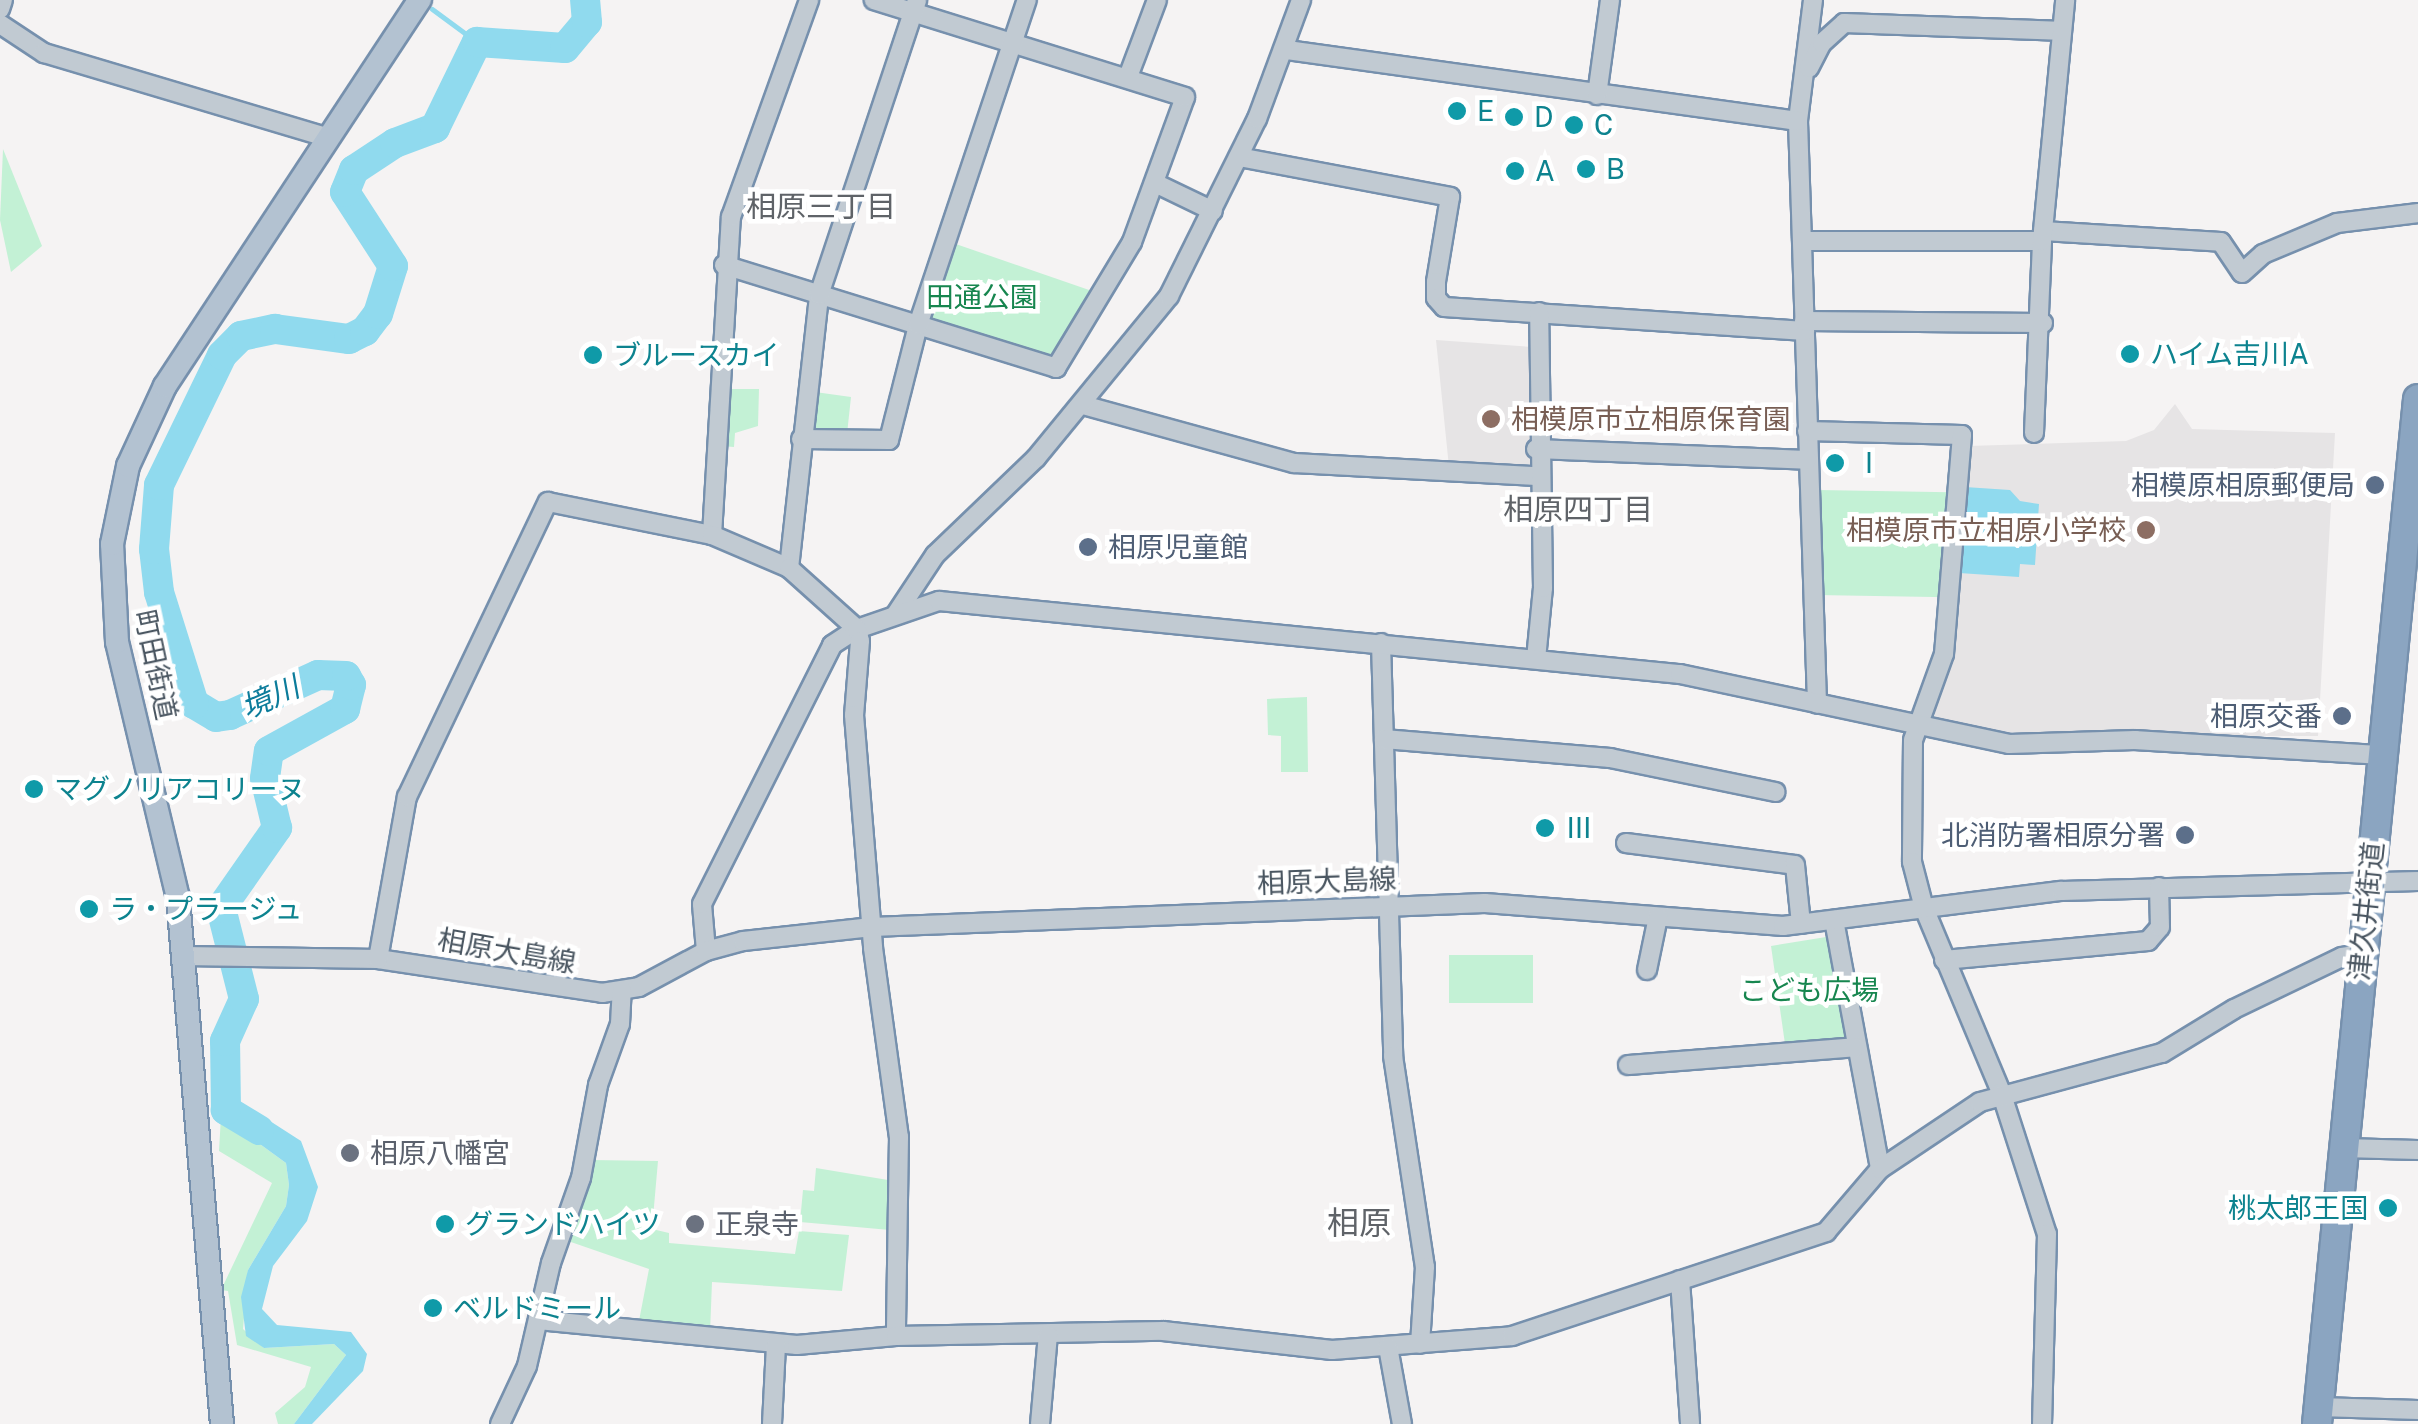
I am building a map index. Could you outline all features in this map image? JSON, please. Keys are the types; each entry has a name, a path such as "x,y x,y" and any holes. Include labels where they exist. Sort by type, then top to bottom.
{"highway":[{"name":"津久井街道","path":"2318,1416 2418,399"}],"main road":[{"name":"町田街道","path":"222,1424 184,956 170,848 117,642 110,574 118,504 165,386 420,0"}],"street":[{"path":"0,9 3,0"},
{"path":"712,535 724,265 738,187 809,0"},
{"path":"724,265 1059,366 1132,242 1186,97 1012,42 916,6 874,0"},
{"path":"802,439 889,440 918,325 1026,0"},
{"path":"1128,78 1157,0"},
{"path":"896,614 961,526 1083,405 1169,296 1288,50 1301,0"},
{"path":"1597,95 1610,0"},
{"path":"1813,0 1798,121 1817,704"},
{"path":"2034,433 2043,323 2043,236 2058,31 2065,0"},
{"path":"789,568 819,294 916,6"},
{"path":"1803,87 1818,50 1844,23 2058,31"},
{"path":"0,24 44,52 329,138"},
{"path":"1288,50 1798,121"},
{"path":"1238,158 1446,194 1452,202 1436,282 1440,305 1804,326 2043,323"},
{"path":"1156,184 1213,211"},
{"path":"1803,241 2043,236 2221,242 2242,273 2263,254 2337,223 2418,213"},
{"path":"1536,659 1543,588 1536,448 1539,312"},
{"path":"1083,405 1294,464 1537,476"},
{"path":"1806,431 1962,435 1944,654 1911,759 1912,862 1944,960 2001,1092 2046,1234 2042,1424"},
{"path":"1536,448 1807,460"},
{"path":"378,959 407,796 548,502 712,535 789,568 856,629 854,715 872,927 899,1137 896,1336"},
{"path":"706,951 702,904 827,653 856,629 896,614 956,601 1227,633 1381,643 1680,674 1918,729 2008,744 2135,740 2382,755"},
{"path":"1381,643 1393,1056 1426,1267 1420,1344"},
{"path":"1384,739 1610,758 1776,792"},
{"path":"1626,843 1795,866 1800,924"},
{"name":"相原大島線","path":"184,956 378,959 590,993 622,991 706,951 770,936 872,927 1545,904 1658,917 1800,924 2062,890 2418,881"},
{"path":"1944,960 2154,938 2159,887"},
{"path":"1647,970 1658,917"},
{"path":"1834,920 1880,1169"},
{"path":"538,1320 776,1344 896,1336 1163,1331 1301,1349 1388,1347 1512,1336 1826,1232 1880,1169 2001,1092 2162,1053 2234,1009 2342,957 2362,954"},
{"path":"500,1424 527,1366 581,1178 598,1086 620,1024 622,991"},
{"path":"1628,1065 1856,1047"},
{"path":"2343,1148 2418,1150"},
{"path":"1680,1280 1690,1424"},
{"path":"1040,1424 1048,1336"},
{"path":"772,1424 776,1344"},
{"path":"1388,1347 1402,1424"},
{"path":"2318,1416 2418,1410"}],"shaded area":[{"name":"相模原市立相原保育園","path":"1436,340 1532,347 1531,469 1449,467"},
{"name":"相模原市立相原小学校","path":"2175,404 2192,429 2335,433 2318,736 2031,735 1934,722 1968,446 2126,441 2154,430"}],"green space":[{"path":"3,149 42,246 11,272 0,220"},
{"name":"田通公園","path":"950,242 1092,291 1052,363 924,324"},
{"path":"723,389 759,389 758,426 735,433 734,447 721,446"},
{"path":"815,392 851,397 847,434 815,433"},
{"path":"1818,490 1950,492 1948,597 1816,595"},
{"path":"1307,697 1308,772 1281,772 1281,736 1268,735 1267,699"},
{"name":"こども広場","path":"1826,937 1834,942 1847,1034 1842,1041 1785,1044 1771,946"},
{"path":"1449,955 1533,955 1533,1003 1449,1003"},
{"path":"221,1116 286,1163 289,1185 286,1206 248,1270 243,1329 264,1348 334,1344 346,1355 294,1424 278,1424 275,1413 305,1387 311,1367 237,1345 228,1291 221,1290 272,1183 219,1151"},
{"path":"591,1160 658,1161 652,1229 669,1233 669,1243 795,1254 799,1231 849,1235 842,1291 712,1282 710,1333 638,1326 649,1269 568,1241"},
{"path":"816,1168 888,1180 890,1230 800,1222 803,1190 814,1191"}],"water":[{"path":"1965,487 2010,490 2020,501 2039,504 2035,565 2020,564 2019,577 1959,573"},
{"path":"236,1099 301,1141 318,1187 307,1221 273,1266 262,1309 277,1325 351,1332 367,1354 363,1371 312,1424 294,1424 346,1355 334,1344 264,1348 246,1336 241,1297 248,1270 286,1206 289,1185 286,1163 221,1116"}],"waterway":[{"name":"境川","path":"259,1130 226,1110 225,1041 244,999 221,908 277,828 265,778 269,751 345,709 351,685 346,676 318,675 230,715 216,717 194,704 159,592 154,549 159,485 222,355 241,336 275,329 349,339 365,331 378,314 393,266 345,192 354,170 395,143 435,128 477,42 565,48 587,22 585,0"},
{"path":"432,9 477,42"}],"place":[{"name":"E","path":"1457,111"},
{"name":"D","path":"1514,117"},
{"name":"C","path":"1574,125"},
{"name":"B","path":"1586,169"},
{"name":"A","path":"1515,171"},
{"name":"ハイム吉川A","path":"2130,354"},
{"name":"ブルースカイ","path":"593,355"},
{"name":"相模原市立相原保育園","path":"1491,419"},
{"name":"Ⅰ","path":"1835,463"},
{"name":"相模原相原郵便局","path":"2375,485"},
{"name":"相模原市立相原小学校","path":"2146,530"},
{"name":"相原児童館","path":"1088,547"},
{"name":"相原交番","path":"2342,716"},
{"name":"マグノリアコリーヌ","path":"34,789"},
{"name":"Ⅲ","path":"1545,828"},
{"name":"北消防署相原分署","path":"2185,835"},
{"name":"ラ・プラージュ","path":"89,909"},
{"name":"相原八幡宮","path":"350,1153"},
{"name":"桃太郎王国","path":"2388,1208"},
{"name":"グランドハイツ","path":"445,1224"},
{"name":"正泉寺","path":"695,1224"},
{"name":"ベルドミール","path":"433,1308"}],"district":[{"name":"相原三丁目","path":"821,206"},
{"name":"相原四丁目","path":"1578,509"},
{"name":"相原","path":"1359,1223"}]}
